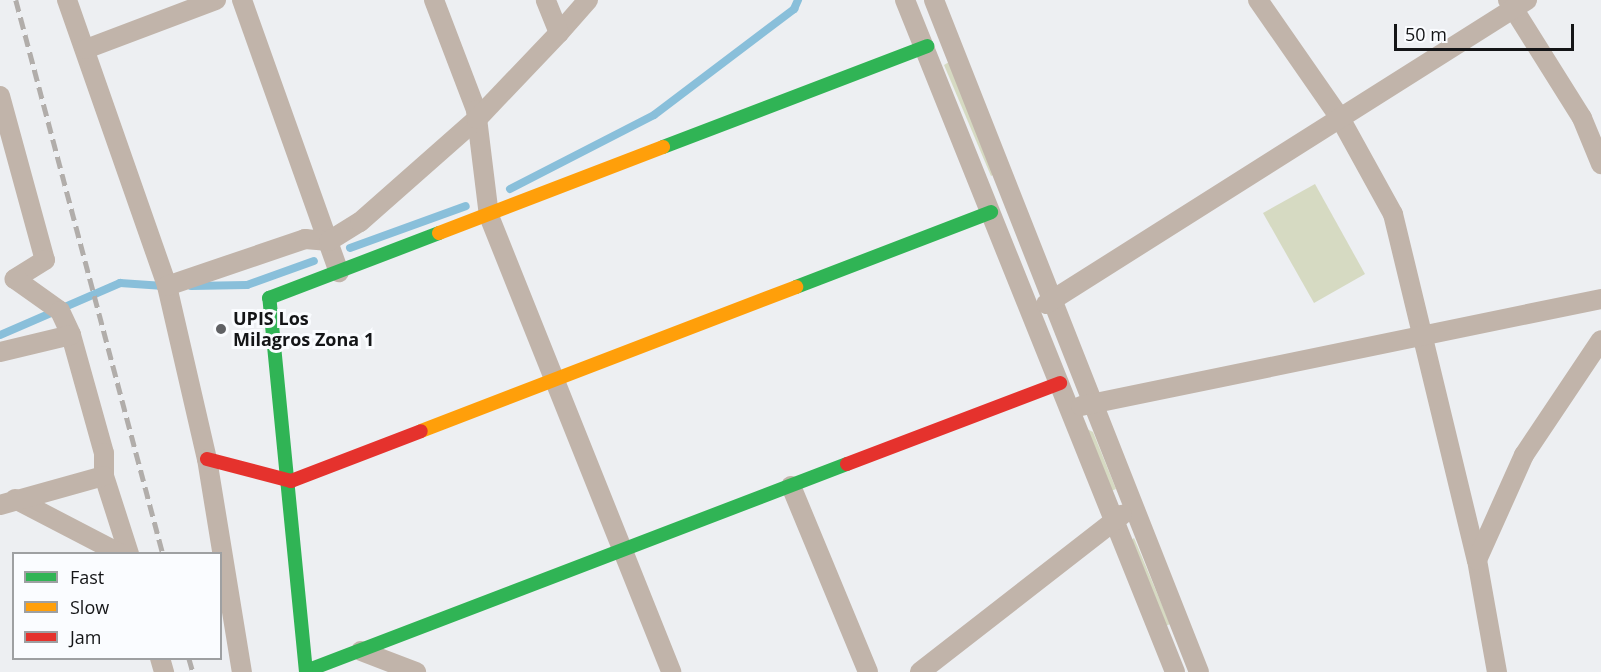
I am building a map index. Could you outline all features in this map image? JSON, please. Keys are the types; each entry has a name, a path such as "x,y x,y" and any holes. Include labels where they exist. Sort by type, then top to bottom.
{"street":[{"path":"68,0 167,286 207,459 242,672"},
{"path":"86,49 216,0"},
{"path":"242,0 339,272"},
{"path":"434,0 477,119 489,216 557,376 671,672"},
{"path":"546,0 559,33"},
{"path":"167,286 305,239 329,241 360,222 477,119 588,0"},
{"path":"905,0 927,46 991,212 1033,312 1112,522 1172,665"},
{"path":"934,0 1056,298 1093,404 1199,672"},
{"path":"1258,0 1340,118 1393,214 1477,560 1497,672"},
{"path":"1033,312 1340,118 1516,3 1581,118 1601,164"},
{"path":"927,46 489,216 269,298 291,481 306,672 1060,383"},
{"path":"0,96 45,260 8,280"},
{"path":"207,459 291,481 557,376 991,212"},
{"path":"8,280 60,311 71,335 104,453 104,476 128,552"},
{"path":"1070,408 1422,340 1601,299"},
{"path":"0,352 71,335"},
{"path":"1477,560 1524,454 1601,340"},
{"path":"8,502 104,476"},
{"path":"791,486 868,672"},
{"path":"8,502 117,552"},
{"path":"921,672 1133,506"},
{"path":"1154,672 1172,665 1190,649"},
{"path":"361,651 416,672"}],"green space":[{"path":"949,62 995,174 991,176 944,65"},
{"path":"1315,184 1365,274 1314,303 1263,213"},
{"path":"1085,428 1093,432 1116,489 1111,491"},
{"path":"1134,538 1170,624 1166,626 1130,541"}],"waterway":[{"path":"510,189 654,115 794,9 798,0"},
{"path":"350,248 466,206"},
{"path":"191,286 247,285 314,261"},
{"path":"0,335 120,283 164,286"}],"railway":[{"path":"16,0 162,552"},
{"path":"190,660 193,672"}],"traffic: fast":[{"path":"663,147 927,46"},
{"path":"796,287 991,212"},
{"path":"306,672 269,298 439,233"},
{"path":"306,671 847,464"}],"traffic: slow":[{"path":"439,233 663,147"},
{"path":"421,431 796,287"}],"traffic: jam":[{"path":"847,464 1060,383"},
{"path":"207,459 291,481 421,431"}],"place":[{"name":"UPIS Los Milagros Zona 1","path":"221,329"}]}
